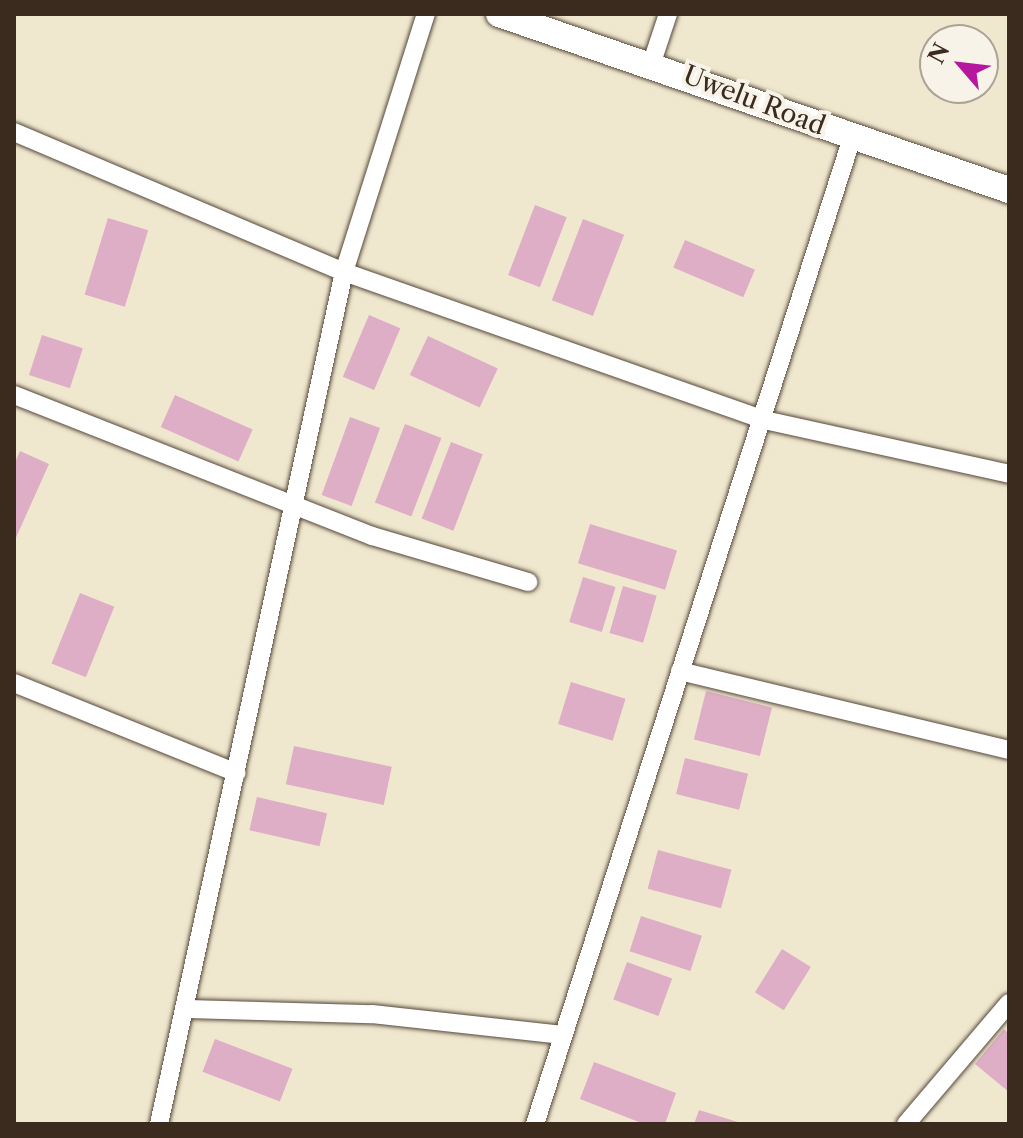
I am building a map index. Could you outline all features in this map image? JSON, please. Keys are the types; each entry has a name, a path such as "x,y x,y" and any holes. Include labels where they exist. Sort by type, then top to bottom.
{"street":[{"path":"159,1124 188,1009 292,506 344,272 426,14"},
{"name":"Uwelu Road","path":"499,14 652,62 852,138 1009,190"},
{"path":"652,62 668,14"},
{"path":"14,132 344,272 764,420 1009,474"},
{"path":"535,1124 764,420 852,138"},
{"path":"14,395 292,506 528,582"},
{"path":"680,671 1009,750"},
{"path":"14,683 237,773"},
{"path":"906,1124 1009,1003"},
{"path":"188,1009 372,1014 563,1035"}],"building":[{"path":"535,205 567,217 540,287 508,275"},
{"path":"108,218 148,230 125,307 85,295"},
{"path":"583,219 624,235 593,316 552,300"},
{"path":"685,240 755,270 743,297 673,268"},
{"path":"369,315 400,328 374,390 343,377"},
{"path":"42,335 83,348 70,388 29,375"},
{"path":"428,336 498,369 480,408 410,375"},
{"path":"175,395 253,430 238,462 161,427"},
{"path":"350,417 380,428 352,506 322,495"},
{"path":"405,424 441,438 411,516 375,502"},
{"path":"451,442 483,454 453,531 422,519"},
{"path":"20,451 49,464 14,542 14,465"},
{"path":"590,524 677,551 665,590 578,563"},
{"path":"583,577 616,587 602,632 569,622"},
{"path":"623,586 657,596 643,643 609,633"},
{"path":"80,593 114,607 86,677 52,663"},
{"path":"571,682 626,699 613,741 558,724"},
{"path":"706,691 772,707 760,756 694,740"},
{"path":"294,746 392,767 384,805 286,784"},
{"path":"685,758 748,774 739,810 676,794"},
{"path":"257,797 327,813 320,846 249,830"},
{"path":"658,850 731,870 721,908 648,889"},
{"path":"641,916 702,936 690,971 630,951"},
{"path":"782,949 811,967 784,1010 755,992"},
{"path":"627,962 672,978 658,1016 613,1000"},
{"path":"1004,1029 1009,1034 1009,1092 975,1064"},
{"path":"215,1039 292,1069 280,1101 202,1072"},
{"path":"594,1062 676,1093 665,1124 644,1124 580,1099"},
{"path":"699,1110 741,1123 741,1124 694,1124"}]}
